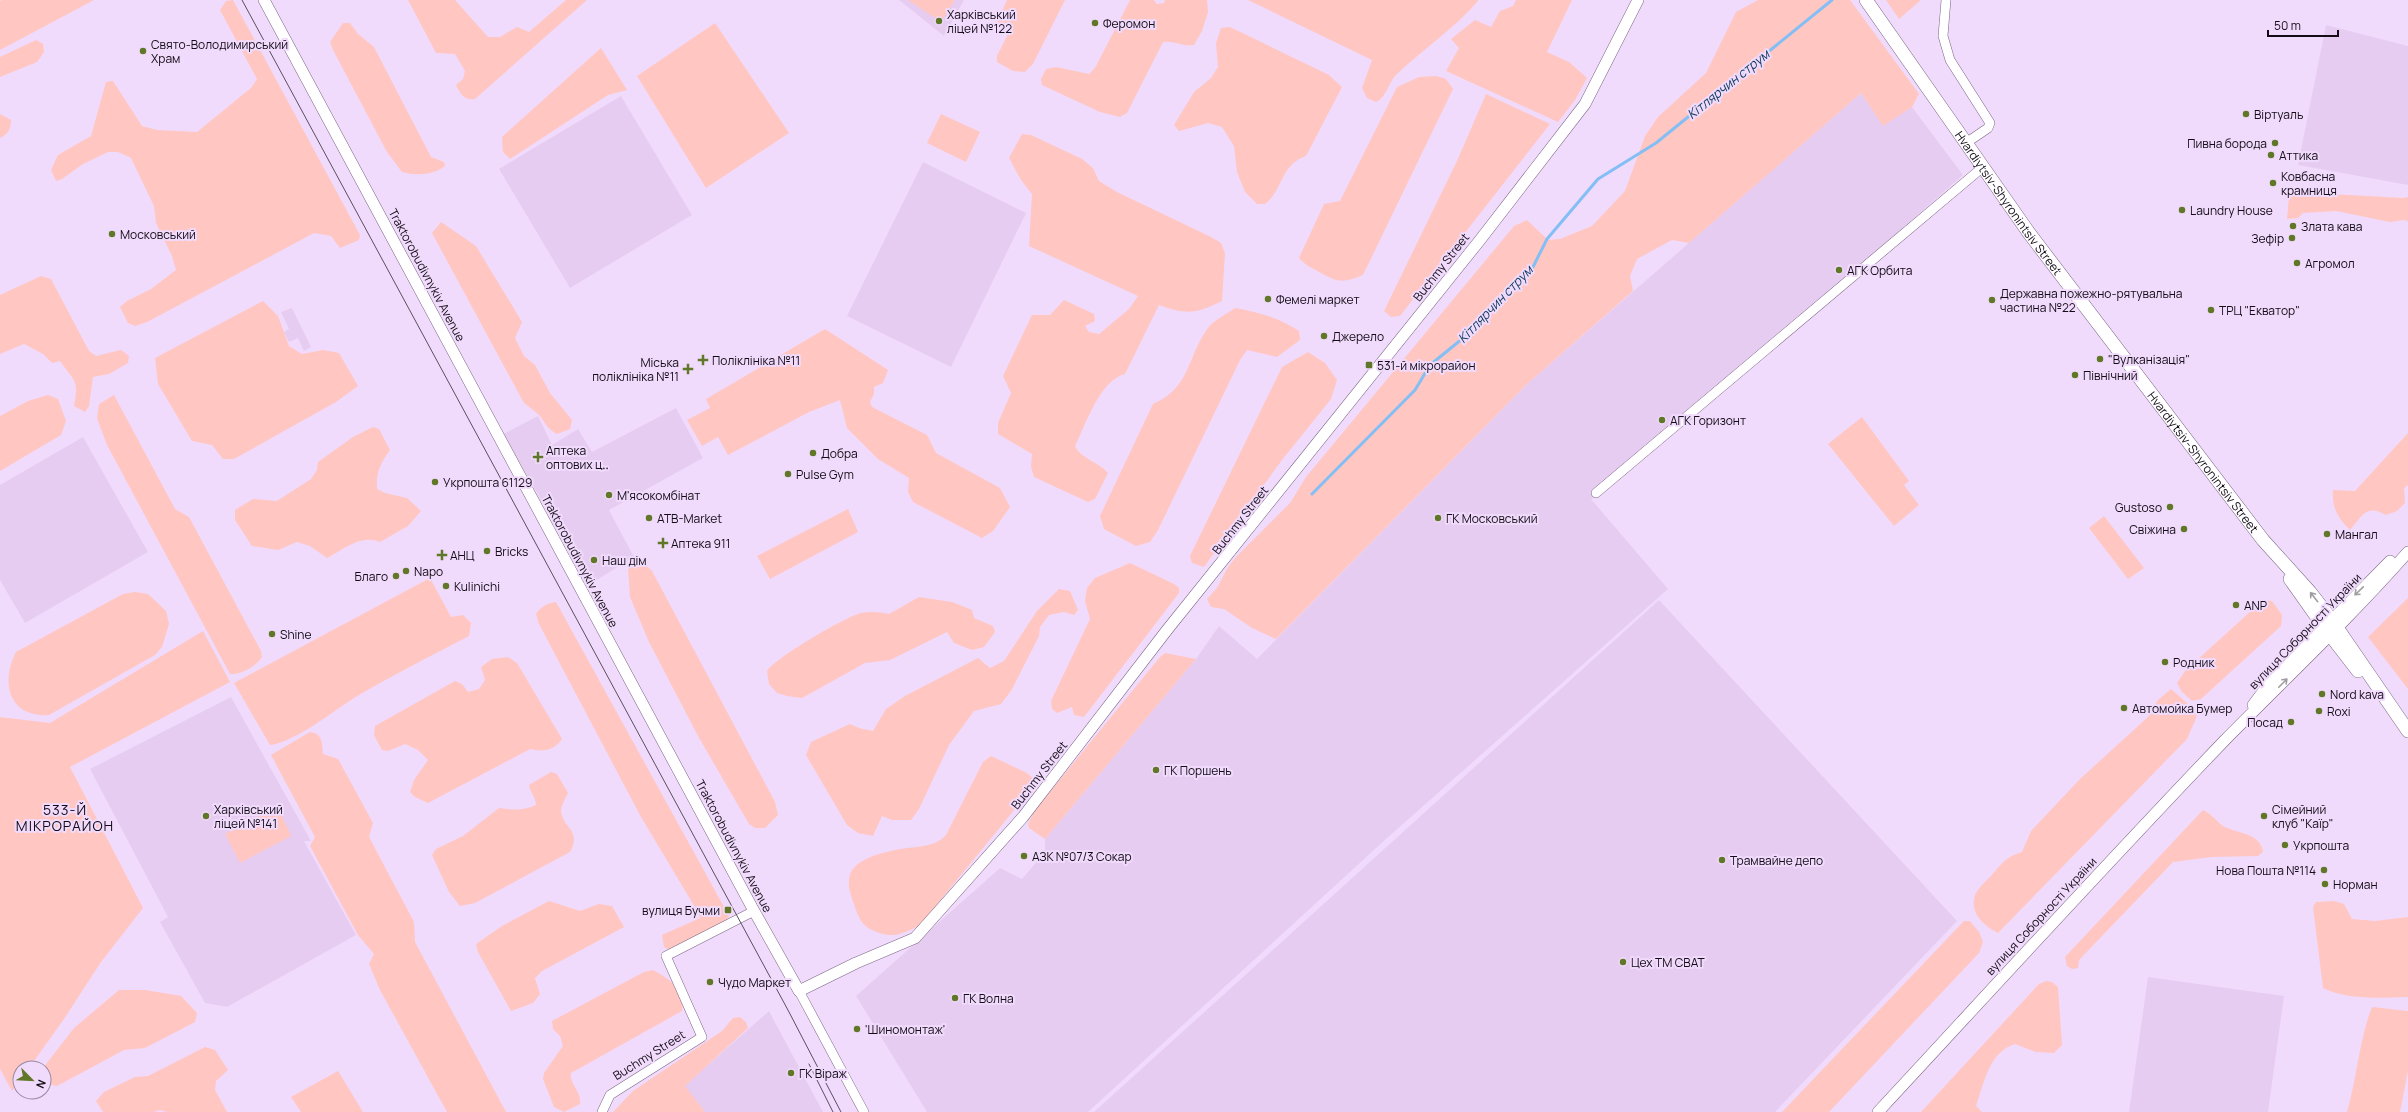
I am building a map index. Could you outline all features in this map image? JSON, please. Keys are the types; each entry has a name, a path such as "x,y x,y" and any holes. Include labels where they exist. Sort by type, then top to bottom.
{"main road":[{"name":"Hvardiytsiv-Shyronintsiv Street","path":"1866,0 2029,234 2114,347 2331,628 2408,731"},
{"name":"Hvardiytsiv-Shyronintsiv Street","path":"2331,628 2408,734"}],"street":[{"name":"Traktorobudivnykiv Avenue","path":"264,0 754,911 864,1112"},
{"name":"Buchmy Street","path":"799,991 856,963 915,938 1023,817 1168,630 1480,240 1585,104 1638,0"},
{"path":"1946,0 1943,36 1950,60 1990,123 1988,128 1966,143"},
{"path":"1596,493 1983,167"},
{"name":"вулиця Соборності України","path":"2331,628 2408,545"},
{"name":"вулиця Соборності України","path":"1878,1112 2111,860 2226,740 2268,685 2331,628 2408,552"},
{"name":"Buchmy Street","path":"602,1112 610,1095 702,1038 666,956 754,911"}],"shaded area":[{"path":"94,0 0,50 0,1"},
{"path":"233,0 360,235 359,240 340,248 331,236 314,233 147,322 135,326 128,323 120,307 127,301 151,289 176,270 172,256 156,223 154,206 131,158 118,152 108,152 83,164 62,179 56,181 51,170 58,155 91,136 106,82 113,81 142,126 157,130 197,132 251,88 257,79 220,10 226,1"},
{"path":"408,0 455,0 488,37 500,37 517,27 529,32 566,0 587,0 475,99 468,99 463,96 456,85 463,79 465,71 455,54 436,53"},
{"name":"Харківський ліцей №122","path":"899,0 964,0 944,36"},
{"path":"908,0 955,0 941,22"},
{"path":"1007,0 1065,0 1033,64 1025,72 1013,71 997,62 997,56 1007,36 996,24"},
{"path":"1130,0 1154,0 1157,4 1164,3 1165,0 1207,0 1208,12 1202,31 1194,45 1163,42 1127,113 1120,117 1100,112 1042,85 1041,79 1046,69 1056,67 1089,74 1095,68"},
{"path":"1248,0 1478,1 1459,21 1396,75 1383,97 1376,102 1367,98 1362,88 1372,60"},
{"path":"1516,0 1572,0 1547,52 1569,62 1587,78 1575,100 1558,122 1446,71 1459,48 1451,39 1475,20 1491,27 1500,11 1513,6"},
{"path":"1758,0 1850,0 1919,94 1912,107 1883,126 1861,93 1689,243 1672,240 1637,259 1630,276 1633,291 1526,385 1276,639 1252,628 1224,609 1211,607 1207,599 1217,588 1228,567 1236,557 1290,503 1306,477 1514,226 1527,220 1548,240 1560,239 1592,226 1625,191 1645,136 1658,117 1706,73 1736,12"},
{"path":"1886,0 1921,0 1899,19"},
{"path":"343,23 350,23 358,34 374,47 431,157 444,162 445,166 425,174 402,172 387,152 330,42"},
{"path":"715,23 789,133 706,188 637,76"},
{"path":"2326,25 2408,46 2408,185 2298,165"},
{"path":"1230,27 1329,75 1342,87 1306,156 1291,165 1276,191 1265,204 1257,204 1245,192 1237,172 1234,146 1222,127 1208,123 1179,131 1174,125 1194,92 1211,78 1218,67 1216,43 1221,28"},
{"path":"36,40 43,44 44,52 37,62 0,77 0,57"},
{"path":"601,48 627,90 608,95 510,159 503,152 502,137"},
{"path":"1436,76 1446,79 1453,89 1363,275 1341,281 1326,276 1306,264 1299,258 1324,204 1340,201 1397,87 1419,77"},
{"path":"1861,93 1883,125 1912,107 1963,175 1747,365 1591,499 1668,589 1386,839 1088,1112 927,1112 856,996 1000,868 1022,879 1045,852 1045,839 1196,659 1219,626 1257,659 1526,385"},
{"path":"1486,94 1550,124 1400,316 1391,317 1384,311 1457,161"},
{"path":"621,96 692,215 570,288 499,169"},
{"path":"0,114 11,120 8,131 0,138"},
{"path":"941,114 980,132 966,162 927,143"},
{"path":"1022,134 1031,135 1082,159 1093,168 1099,181 1117,192 1211,237 1221,243 1225,253 1222,301 1205,309 1191,312 1184,312 1159,305 1125,374 1116,378 1108,385 1095,404 1075,446 1081,454 1108,473 1095,499 1088,502 1034,477 1031,467 1032,454 998,434 998,423 1011,393 1003,376 1032,315 1050,315 1064,300 1094,314 1095,321 1085,326 1089,332 1099,334 1129,309 1138,296 1029,246 1032,194 1021,180 1009,158"},
{"path":"923,162 1026,213 951,367 847,316"},
{"path":"2294,192 2403,198 2408,197 2408,221 2403,220 2390,222 2336,211 2303,213 2298,218 2287,219 2289,197"},
{"path":"441,222 476,246 522,322 515,338 524,356 535,365 550,393 572,420 570,429 557,434 524,403 432,233"},
{"path":"41,276 51,279 89,351 96,356 121,350 129,356 128,363 109,374 93,377 89,406 85,412 74,406 76,386 60,361 52,363 43,354 24,344 0,354 0,295"},
{"path":"263,301 278,316 289,346 302,354 323,350 339,353 358,386 336,402 234,459 223,459 212,445 192,441 158,384 155,358"},
{"path":"292,308 311,347 304,351 298,338 289,342 284,332 289,329 281,312"},
{"path":"1235,308 1252,311 1284,322 1299,331 1300,340 1277,357 1247,350 1240,360 1158,530 1150,542 1136,546 1104,529 1100,516 1153,404 1175,389 1182,380 1201,339 1208,328"},
{"path":"825,329 888,370 883,383 874,387 874,394 870,402 872,407 927,435 936,453 1000,488 1010,507 993,531 982,538 913,502 908,492 909,478 878,459 847,428 840,400 809,412 728,455 718,437 702,446 687,420 710,408 706,399"},
{"path":"1308,352 1325,363 1337,380 1331,399 1282,460 1204,567 1192,563 1190,556 1282,367"},
{"path":"48,395 58,399 66,421 61,435 0,471 0,416 28,401"},
{"path":"114,395 175,509 189,517 261,651 262,657 256,664 248,669 239,673 230,674 107,445 97,418 99,404"},
{"path":"676,408 703,458 609,510 634,557 590,584 503,434 538,416 552,445 578,429 592,452"},
{"path":"1862,417 1909,481 1904,485 1919,505 1894,526 1828,444"},
{"path":"373,427 379,429 390,450 379,468 377,489 385,493 407,498 421,511 408,526 380,542 373,540 359,541 327,558 310,546 297,542 278,550 252,546 235,520 235,510 253,499 277,501 311,479 317,470 318,462 353,437"},
{"path":"2408,433 2408,485 2404,488 2405,503 2397,511 2386,515 2379,512 2369,511 2362,516 2350,530 2336,512 2333,502 2333,490 2355,491"},
{"path":"83,437 148,552 25,623 0,580 0,485"},
{"path":"848,509 858,532 770,579 757,556"},
{"path":"2104,516 2144,568 2128,579 2089,528"},
{"path":"637,560 641,560 652,571 775,802 778,815 765,828 755,828 749,824 698,736 649,642 630,597 628,567"},
{"path":"1130,563 1174,584 1179,588 1179,593 1084,717 1074,715 1072,707 1057,713 1052,709 1051,701 1090,619 1085,601 1087,588 1095,578"},
{"path":"430,578 451,617 463,615 471,623 469,636 354,698 302,733 280,743 270,745 234,683"},
{"path":"1059,589 1070,591 1078,610 1074,615 1064,612 1049,615 1040,627 1039,636 1011,691 1001,704 974,711 949,745 919,809 911,820 892,820 882,816 873,836 858,833 847,825 806,755 811,742 850,724 859,728 873,731 886,709 905,696 978,658 990,668 1004,661 1037,611"},
{"path":"135,592 148,594 166,611 169,624 162,647 155,655 49,715 35,714 25,711 17,705 9,686 11,664 16,652 123,594"},
{"path":"919,597 952,602 972,610 974,618 993,626 995,632 984,647 972,650 954,643 947,632 890,660 865,663 802,698 777,693 769,684 767,671 773,665 796,648 826,630 861,613 875,612 889,614"},
{"path":"2408,598 2408,689 2368,637"},
{"path":"1659,600 1957,921 1775,1112 1094,1112"},
{"path":"2263,600 2272,601 2282,615 2281,626 2201,699 2192,701 2182,692 2177,683 2185,671"},
{"path":"556,602 729,916 726,921 671,951 664,947 662,935 700,918 699,914 641,817 539,624 536,614 538,611 545,605"},
{"path":"203,631 230,682 70,767 143,908 101,962 64,1019 35,1060 12,1060 12,1091 0,1069 0,717 50,723"},
{"path":"1165,653 1196,659 1045,839 1029,828 1028,824 1035,810 1160,657"},
{"path":"508,657 517,663 562,739 559,743 548,750 530,749 428,803 415,797 410,792 414,780 428,760 418,750 405,744 388,751 382,750 374,735 375,726 455,681 462,684 468,692 479,689 485,680 481,667 492,659"},
{"path":"2171,689 2186,702 2197,716 2187,739 1998,933 1988,927 1979,918 1974,908 1975,895 1978,890 2005,861 2022,852 2031,831 2080,779 2148,717 2158,700"},
{"path":"231,697 311,841 304,841 356,935 227,1007 205,1003 160,922 168,917 90,769"},
{"path":"310,732 320,737 323,754 338,759 373,823 369,837 414,922 415,942 506,1112 447,1112 380,990 369,964 374,954 358,935 310,846 315,837 271,755"},
{"path":"991,756 1027,773 1037,782 920,925 904,933 894,935 883,934 865,926 860,920 850,890 849,880 855,867 861,862 877,855 901,849 925,846 936,842 946,835 983,762"},
{"path":"551,772 557,774 568,793 561,811 562,817 573,834 573,845 570,852 475,903 460,906 449,892 432,855 436,849 463,836 499,808 518,810 536,805 529,785"},
{"path":"278,807 291,836 240,863 225,834"},
{"path":"2203,810 2209,813 2223,826 2253,837 2261,845 2263,852 2258,856 2211,857 2173,862 2079,960 2078,968 2072,969 2067,966 2065,957"},
{"path":"549,901 580,911 599,904 612,906 624,927 542,971 535,978 540,994 533,1003 511,1011 478,952 476,944 502,926"},
{"path":"2334,901 2344,904 2352,919 2375,921 2408,917 2408,997 2376,998 2343,995 2323,988 2313,907 2316,902"},
{"path":"1964,921 1970,921 1979,932 1983,942 1979,953 1829,1112 1782,1112"},
{"path":"653,970 671,981 679,991 682,997 682,1011 571,1073 572,1081 579,1096 580,1104 564,1112 554,1107 543,1079 544,1073 563,1046 560,1036 553,1029 552,1021 644,972"},
{"path":"2148,977 2284,996 2268,1112 2129,1112"},
{"path":"2046,981 2052,982 2058,987 2062,1045 2054,1053 2036,1052 2015,1044 2006,1048 1993,1061 1985,1078 1976,1106 1982,1112 1921,1112 2039,984"},
{"path":"119,990 145,990 181,996 197,1013 195,1022 145,1048 124,1050 57,1086 52,1085 52,1060 49,1060 74,1028"},
{"path":"2372,1007 2408,1011 2408,1071 2400,1112 2347,1112 2364,1033"},
{"path":"769,1011 823,1112 705,1112 684,1086"},
{"path":"740,1017 746,1022 748,1028 685,1086 705,1112 613,1112 633,1091 722,1031 733,1018"},
{"path":"205,1047 215,1050 228,1070 216,1081 215,1090 227,1112 167,1112 160,1110 154,1112 103,1112 96,1101 104,1092 135,1077 148,1076"},
{"path":"338,1071 363,1112 301,1112 291,1097"}],"waterway":[{"name":"Кітлярчин струм","path":"1312,494 1415,390 1430,365 1462,339 1533,267 1547,239 1598,179 1656,143 1832,0"}],"tram line":[{"path":"242,0 789,1012 841,1112"},
{"path":"809,1064 833,1112"}],"place":[{"name":"Харківський ліцей №122","path":"939,21"},
{"name":"Феромон","path":"1095,23"},
{"name":"Свято-Володимирський Храм","path":"143,51"},
{"name":"Віртуаль","path":"2246,114"},
{"name":"Пивна борода","path":"2275,143"},
{"name":"Аттика","path":"2271,155"},
{"name":"Ковбасна крамниця","path":"2273,183"},
{"name":"Laundry House","path":"2182,210"},
{"name":"Злата кава","path":"2293,226"},
{"name":"Московський","path":"112,234"},
{"name":"Зефір","path":"2292,238"},
{"name":"Агромол","path":"2297,263"},
{"name":"АГК Орбита","path":"1839,270"},
{"name":"Фемелі маркет","path":"1268,299"},
{"name":"Державна пожежно-рятувальна частина №22","path":"1992,300"},
{"name":"ТРЦ \"Екватор\"","path":"2211,310"},
{"name":"Джерело","path":"1324,336"},
{"name":"\"Вулканізація\"","path":"2100,359"},
{"name":"Поліклініка №11","path":"703,360"},
{"name":"531-й мікрорайон","path":"1369,365"},
{"name":"Міська поліклініка №11","path":"688,369"},
{"name":"Північний","path":"2075,375"},
{"name":"АГК Горизонт","path":"1662,420"},
{"name":"Добра","path":"813,453"},
{"name":"Аптека оптових ц‥","path":"538,457"},
{"name":"Pulse Gym","path":"788,474"},
{"name":"Укрпошта 61129","path":"435,482"},
{"name":"М'ясокомбінат","path":"609,495"},
{"name":"Gustoso","path":"2170,507"},
{"name":"ATB-Market","path":"649,518"},
{"name":"ГК Московський","path":"1438,518"},
{"name":"Свіжина","path":"2184,529"},
{"name":"Мангал","path":"2327,534"},
{"name":"Аптека 911","path":"663,543"},
{"name":"Bricks","path":"487,551"},
{"name":"АНЦ","path":"442,555"},
{"name":"Наш дім","path":"594,560"},
{"name":"Napo","path":"406,571"},
{"name":"Благо","path":"396,576"},
{"name":"Kulinichi","path":"446,586"},
{"name":"ANP","path":"2236,605"},
{"name":"Shine","path":"272,634"},
{"name":"Родник","path":"2165,662"},
{"name":"Nord kava","path":"2322,694"},
{"name":"Автомойка Бумер","path":"2124,708"},
{"name":"Roxi","path":"2319,711"},
{"name":"Посад","path":"2291,722"},
{"name":"ГК Поршень","path":"1156,770"},
{"name":"Харківський ліцей №141","path":"206,816"},
{"name":"Сімейний клуб \"Каїр\"","path":"2264,816"},
{"name":"Укрпошта","path":"2285,845"},
{"name":"АЗК №07/3 Сокар","path":"1024,856"},
{"name":"Трамвайне депо","path":"1722,860"},
{"name":"Нова Пошта №114","path":"2324,870"},
{"name":"Норман","path":"2325,884"},
{"name":"вулиця Бучми","path":"728,910"},
{"name":"Цех ТМ СВАТ","path":"1623,962"},
{"name":"Чудо Маркет","path":"710,982"},
{"name":"ГК Волна","path":"955,998"},
{"name":"'Шиномонтаж'","path":"857,1029"},
{"name":"ГК Віраж","path":"791,1073"}],"district":[{"name":"533-Й МІКРОРАЙОН","path":"65,818"}]}
